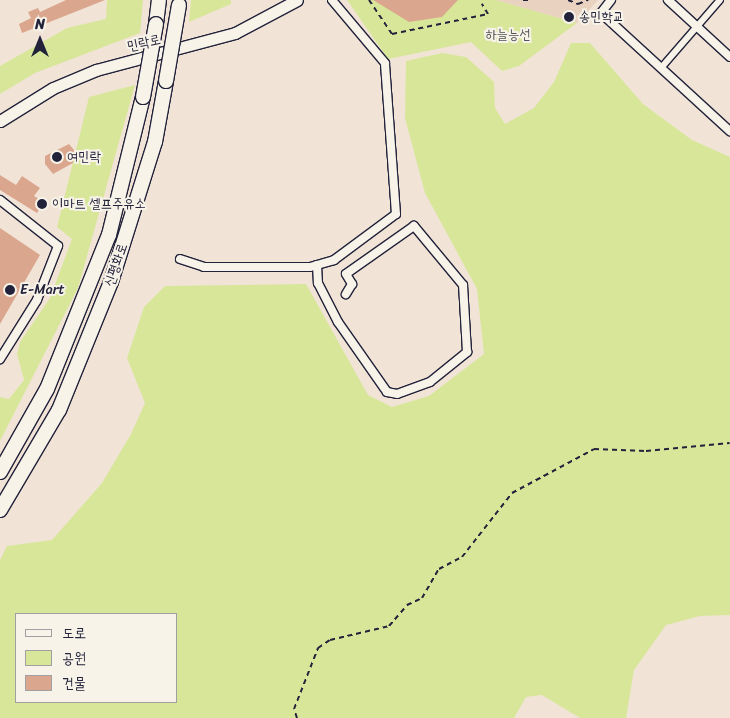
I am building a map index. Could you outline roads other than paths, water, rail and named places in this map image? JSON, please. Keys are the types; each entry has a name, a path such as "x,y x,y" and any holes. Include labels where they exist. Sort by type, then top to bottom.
{"highway":[{"name":"신평화로","path":"0,510 59,410 110,282 154,142 180,2"},
{"name":"신평화로","path":"0,472 47,389 109,235 143,97 158,9"}],"main road":[{"name":"민락로","path":"0,121 53,88 96,70 235,33 297,0"}],"street":[{"path":"180,259 204,267 317,265 334,260 396,214 385,63 332,0"},
{"path":"611,0 601,12 730,131"},
{"path":"668,0 730,57"},
{"path":"660,68 720,0"},
{"path":"0,200 58,246 37,300 0,359"},
{"path":"317,265 318,283 338,322 388,392 398,394 430,382 467,352 463,285 414,226 346,274 352,284 346,294"}],"place":[{"name":"송민학교","path":"569,17"},
{"name":"여민락","path":"57,157"},
{"name":"이마트 셀프주유소","path":"42,204"},
{"name":"E-Mart","path":"10,290"}],"park label":[{"name":"하늘능선","path":"508,35"}]}
